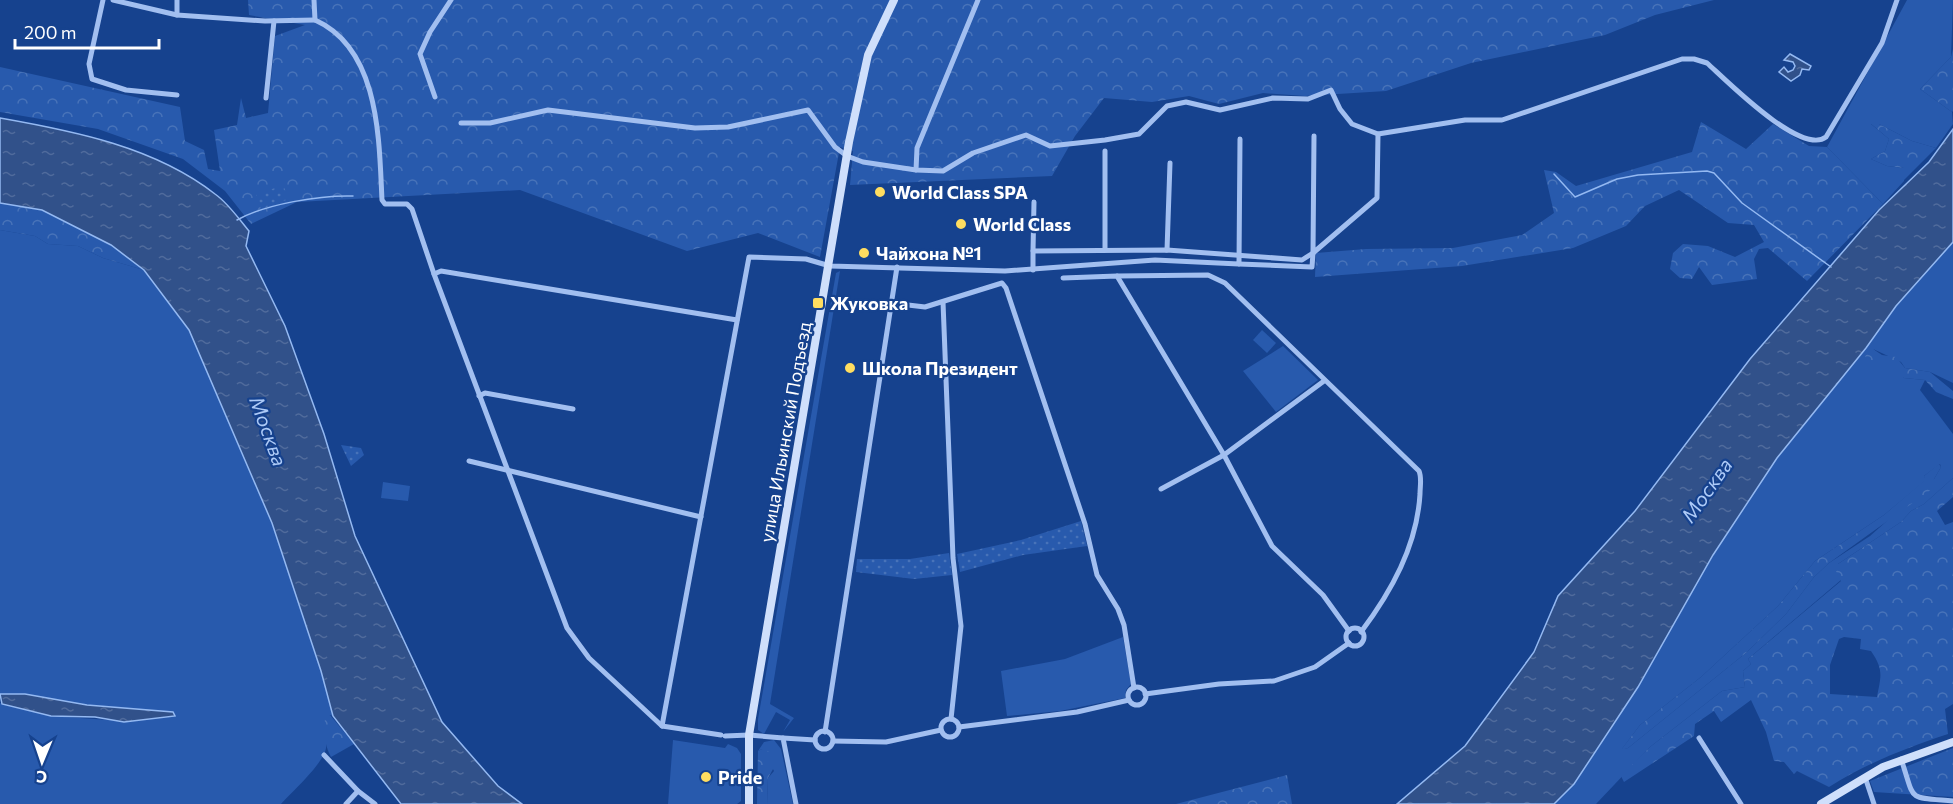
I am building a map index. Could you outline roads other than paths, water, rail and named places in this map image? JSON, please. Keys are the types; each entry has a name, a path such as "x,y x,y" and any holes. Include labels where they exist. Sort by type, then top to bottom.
{"main road":[{"name":"улица Ильинский Подъезд","path":"749,804 749,735 847,156 868,55 894,0"},
{"path":"1821,804 1865,776 1901,759 1953,742"}],"street":[{"path":"103,0 89,64 92,79 126,90 177,95"},
{"path":"113,0 177,15 274,21 315,20 332,27 347,43 370,87 379,139 381,200 385,204 407,204 412,209 479,396 572,638 589,658 662,726 723,736 749,735 815,740 822,749 828,748 833,741"},
{"path":"177,0 177,15"},
{"path":"314,0 315,20"},
{"path":"435,97 420,54 451,0"},
{"path":"916,170 917,148 978,0"},
{"path":"461,123 490,123 548,110 695,128 728,127 808,110 835,147 847,156 863,162 916,170 943,171 973,153 1026,135 1050,146 1139,134 1167,106 1186,102 1220,110 1273,98 1308,99 1331,90 1340,109 1352,124 1378,134 1465,120 1502,120 1682,59 1694,59 1707,63 1773,122 1810,142 1826,138 1882,43 1897,0"},
{"path":"266,98 274,21"},
{"path":"1033,251 1167,250 1302,260 1377,198 1378,134"},
{"path":"662,726 749,257 806,259 830,266 1033,270 1155,260 1312,267 1314,136"},
{"path":"1239,264 1240,139"},
{"path":"1105,151 1105,250"},
{"path":"1167,250 1170,164"},
{"path":"1033,270 1034,202"},
{"path":"825,732 897,267"},
{"path":"434,274 441,271 737,320"},
{"path":"1063,278 1208,275 1225,283 1419,471 1421,477 1418,512 1402,567 1383,603 1361,632 1362,643 1354,646 1348,643 1346,638 1349,631"},
{"path":"1117,276 1224,455 1272,546 1323,595 1349,631"},
{"path":"891,303 925,307 1002,283 1006,288 1085,524 1097,576 1124,625 1134,688"},
{"path":"943,302 953,558 961,626 951,719 958,727"},
{"path":"1161,489 1224,455 1324,381"},
{"path":"479,396 485,393 573,409"},
{"path":"469,462 701,517"},
{"path":"1349,631 1357,629 1361,632"},
{"path":"1145,694 1219,684 1274,681 1315,667 1348,643"},
{"path":"1129,700 1128,694 1134,688 1140,688 1145,694"},
{"path":"958,727 1077,712 1129,700 1138,705 1143,702 1145,694"},
{"path":"951,719 942,723 941,730 945,735 951,737 956,734 958,727"},
{"path":"833,741 886,742 941,730"},
{"path":"815,740 817,735 825,732"},
{"path":"825,732 832,736 833,741"},
{"path":"783,738 796,804"},
{"path":"1700,738 1741,804"},
{"path":"324,755 358,791 375,804"},
{"path":"1901,759 1909,789 1917,798 1953,801"},
{"path":"1865,776 1874,804"},
{"path":"346,804 358,791"}],"water":[{"path":"1790,54 1811,66 1809,70 1802,69 1800,75 1791,81 1779,72 1784,67 1788,72 1793,70 1795,66 1793,62 1784,60"},
{"name":"Москва","path":"0,118 85,135 113,143 166,164 192,178 220,198 249,231 246,246 285,326 324,434 355,536 442,722 498,786 522,804 401,804 333,716 321,671 272,523 189,330 144,270 111,245 42,210 0,203"},
{"name":"Москва","path":"1953,129 1953,242 1896,306 1866,348 1777,458 1713,555 1638,687 1574,784 1554,804 1397,804 1465,746 1534,652 1558,596 1635,511 1750,359 1879,210 1929,162"},
{"path":"0,694 25,694 87,705 173,712 175,716 124,722 95,717 51,716 2,704"}],"waterway":[{"path":"1554,174 1575,197 1617,179 1638,175 1707,171 1714,173 1742,203 1831,267"},
{"path":"237,220 278,205 325,197 353,196"}],"place":[{"name":"World Class SPA","path":"880,192"},
{"name":"World Class","path":"961,224"},
{"name":"Чайхона №1","path":"864,253"},
{"name":"Жуковка","path":"818,303"},
{"name":"Школа Президент","path":"850,368"},
{"name":"Pride","path":"706,777"}]}
